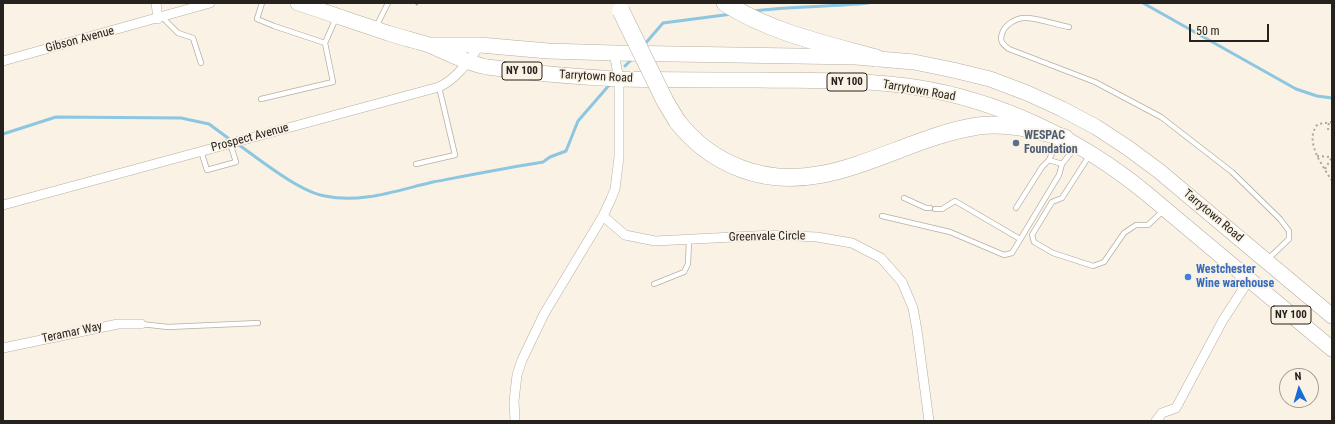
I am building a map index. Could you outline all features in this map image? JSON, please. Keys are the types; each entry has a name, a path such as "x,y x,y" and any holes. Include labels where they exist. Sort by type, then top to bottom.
{"highway":[{"path":"727,4 757,20 784,31 876,58"},
{"path":"619,7 662,96 677,121 696,143 712,154 729,164 756,174 788,178 812,177 831,173 950,132 979,126 1014,125 1034,129 1070,141"}],"main road":[{"name":"Tarrytown Road","path":"298,3 430,46 468,62 485,66 548,74 619,79 838,82 903,86 954,96 995,108 1031,122 1070,141 1091,153 1132,181 1332,349"},
{"name":"Tarrytown Road","path":"430,46 480,45 527,50 614,53 876,58 934,65 990,80 1027,93 1074,114 1113,137 1144,159 1332,316"},
{"path":"1249,280 1266,261"}],"street":[{"path":"156,3 160,18"},
{"name":"Gibson Avenue","path":"3,61 210,3"},
{"name":"Prospect Avenue","path":"3,205 230,142 439,87 448,83 457,75 480,45"},
{"path":"515,421 514,401 517,375 522,360 544,314 603,216 611,199 617,177 619,157 619,79 614,53"},
{"name":"Greenvale Circle","path":"603,216 625,235 655,241 773,234 817,237 852,243 881,258 902,282 913,308 929,421"},
{"path":"1156,421 1162,413 1176,408 1223,320 1249,280"},
{"name":"Teramar Way","path":"3,348 118,324 141,324"}],"lane":[{"path":"262,3 257,19 325,43"},
{"path":"375,28 388,3"},
{"path":"261,100 333,82 325,43 337,16"},
{"path":"160,18 178,33 193,38 201,63"},
{"path":"1069,27 1027,18 1019,19 1013,21 1004,29 1001,35 1001,40 1003,45 1009,49 1095,82 1161,117 1232,172 1280,219 1289,231 1289,239 1266,261"},
{"path":"416,164 455,155 439,87"},
{"path":"882,216 950,232 1004,255 1012,253 1059,175 1062,164 1070,154 1070,141 1057,145 1049,160 1042,167 1016,208"},
{"path":"201,151 207,170 236,162 230,142"},
{"path":"1091,153 1062,198 1052,202 1032,235 1034,242 1053,253 1093,266 1104,262 1124,233 1136,226 1148,225 1164,209"},
{"path":"1049,160 1062,164"},
{"path":"904,198 926,208 933,209 942,209 955,201 1020,239"},
{"path":"654,284 684,272 688,264 689,240"},
{"path":"141,324 168,328 258,323"}],"path":[{"path":"1328,130 1329,122"},
{"path":"1332,122 1318,124 1313,133 1314,150 1332,181"},
{"path":"1318,156 1332,157 1325,169"}],"waterway":[{"path":"753,11 868,3"},
{"path":"1143,3 1296,89 1317,96 1332,98"},
{"path":"644,45 663,23 732,14"},
{"path":"625,66 632,59"},
{"path":"239,145 280,175 315,193 339,198 379,195 433,182 543,162 550,157 566,151 578,121 611,83"},
{"path":"3,134 56,117 181,118 209,124 228,138"}],"place":[{"name":"WESPAC Foundation","path":"1016,143"},
{"name":"Westchester Wine warehouse","path":"1188,277"}]}
